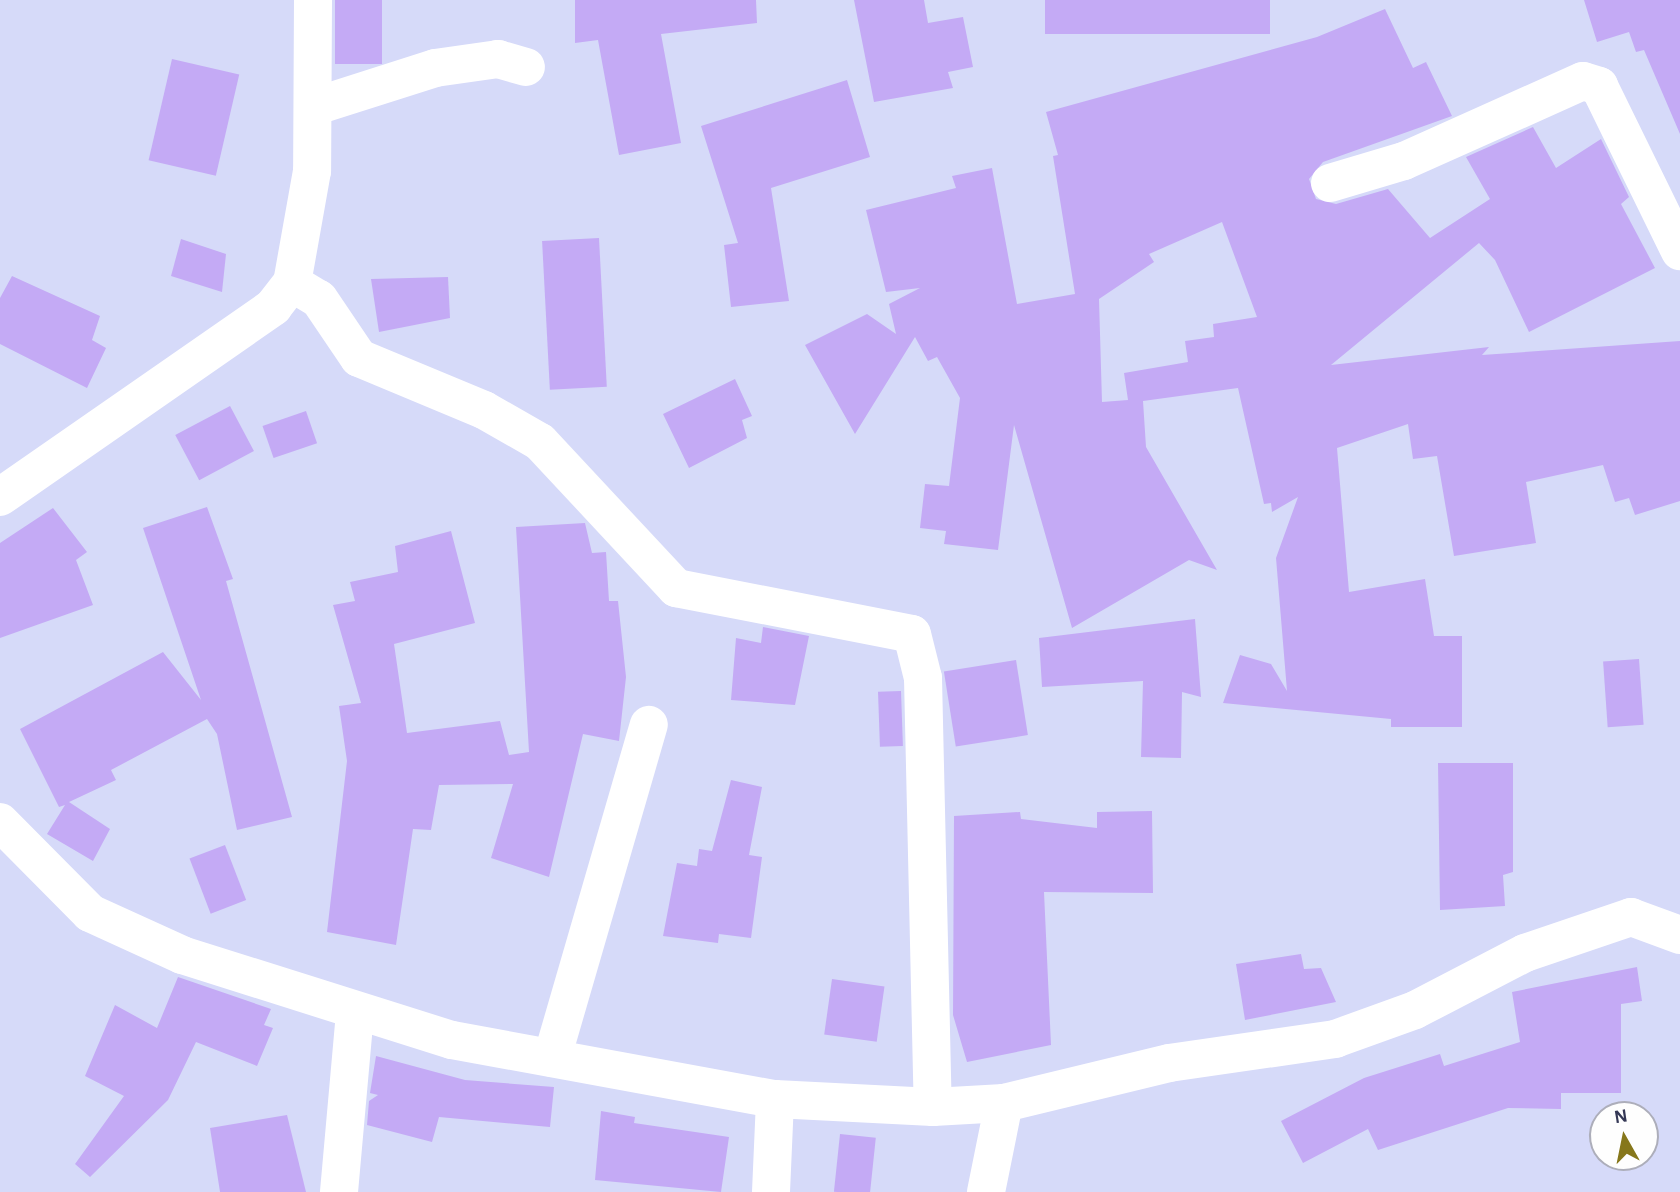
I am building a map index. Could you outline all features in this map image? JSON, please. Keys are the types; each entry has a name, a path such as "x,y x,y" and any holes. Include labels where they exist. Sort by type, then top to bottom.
{"street":[{"path":"0,497 273,307 292,283 313,171 313,0"},
{"path":"313,107 435,68 498,59 526,66"},
{"path":"1330,183 1404,162 1583,81 1599,86 1680,251"},
{"path":"292,283 319,299 359,358 484,410 540,442 676,588 912,635 923,678 933,1107"},
{"path":"552,1058 649,725"},
{"path":"0,821 90,913 182,955 355,1013 552,1058 775,1099 933,1107 1004,1102 1169,1063 1335,1039 1415,1010 1525,953 1631,917 1680,935"},
{"path":"339,1192 355,1013"},
{"path":"771,1192 775,1099"},
{"path":"986,1192 1004,1102"}],"building":[{"path":"335,0 382,0 382,64 335,64"},
{"path":"575,0 756,0 757,23 661,34 681,143 619,155 598,40 575,43"},
{"path":"854,0 924,0 928,23 963,17 973,67 948,72 953,88 874,102"},
{"path":"1045,0 1270,0 1270,34 1045,34"},
{"path":"1584,0 1680,0 1680,134 1644,50 1636,52 1629,32 1597,42"},
{"path":"1385,9 1413,68 1426,62 1452,116 1323,162 1309,179 1316,199 1336,204 1388,189 1430,238 1490,199 1466,157 1533,127 1556,168 1601,139 1629,197 1621,204 1655,268 1529,332 1495,260 1479,243 1331,365 1489,347 1482,355 1680,341 1680,501 1635,515 1629,498 1615,502 1603,465 1526,482 1536,543 1454,556 1437,456 1413,459 1408,424 1337,448 1349,592 1425,579 1434,636 1462,636 1462,727 1391,727 1391,719 1223,703 1240,655 1271,664 1287,691 1276,558 1298,497 1272,512 1271,503 1264,504 1238,388 1143,401 1146,447 1217,570 1189,560 1072,628 1014,425 998,550 944,544 946,531 920,528 925,484 949,486 960,398 937,357 928,361 915,337 855,434 805,345 867,314 896,334 889,304 920,288 886,292 866,210 956,188 952,176 992,168 1017,304 1075,294 1053,156 1058,155 1046,112 1317,37","holes":["1222,222 1257,317 1213,324 1214,337 1185,341 1188,362 1124,373 1128,400 1102,402 1099,299 1154,262 1149,254"]},
{"path":"172,59 239,75 216,176 149,160"},
{"path":"847,80 870,157 771,188 789,301 731,307 724,245 738,243 701,126"},
{"path":"599,238 607,387 550,390 542,241"},
{"path":"181,239 226,254 222,292 171,276"},
{"path":"12,276 100,316 92,340 106,348 87,388 0,344 0,298"},
{"path":"448,277 450,318 379,332 371,279"},
{"path":"735,379 752,416 742,420 747,438 689,468 663,414"},
{"path":"230,406 254,451 199,480 175,435"},
{"path":"306,411 317,443 274,458 263,426"},
{"path":"207,507 233,579 226,581 292,817 237,830 217,734 207,719 111,770 116,780 69,802 110,829 93,861 47,834 65,805 59,807 20,729 163,652 201,700 143,528"},
{"path":"53,508 87,552 76,560 93,605 0,638 0,543"},
{"path":"585,523 592,553 606,552 609,601 618,601 626,677 619,741 583,734 549,877 491,858 513,784 439,785 431,830 413,829 396,945 327,932 347,761 339,706 361,703 333,605 355,601 350,582 398,572 395,546 451,531 475,623 394,644 407,733 500,721 509,755 529,752 516,527"},
{"path":"1195,619 1201,697 1182,692 1181,758 1141,757 1143,681 1042,687 1039,638"},
{"path":"763,627 809,636 795,705 731,700 736,638 761,643"},
{"path":"1639,659 1644,725 1608,727 1603,662"},
{"path":"1016,660 1028,735 956,746 944,671"},
{"path":"901,691 903,746 880,747 878,692"},
{"path":"1438,763 1513,763 1513,872 1503,875 1505,906 1440,910"},
{"path":"731,780 762,787 749,855 762,857 751,938 719,934 718,943 663,936 677,863 697,866 699,849 712,851"},
{"path":"1152,811 1153,893 1044,892 1051,1045 967,1062 953,1015 954,816 1020,812 1021,819 1097,828 1097,812"},
{"path":"225,845 246,900 211,914 190,859"},
{"path":"1301,954 1304,969 1321,968 1336,1002 1245,1020 1236,964"},
{"path":"1637,967 1642,1001 1621,1004 1621,1093 1561,1093 1561,1109 1508,1108 1378,1150 1368,1129 1303,1163 1281,1121 1364,1078 1440,1054 1444,1066 1520,1042 1512,992"},
{"path":"178,977 271,1009 264,1025 273,1028 257,1066 196,1042 168,1100 90,1177 75,1164 124,1096 85,1076 115,1005 157,1028"},
{"path":"832,979 884,986 877,1042 824,1034"},
{"path":"376,1056 465,1080 554,1087 550,1127 439,1117 432,1142 367,1125 369,1101 378,1095 370,1093"},
{"path":"601,1111 635,1117 634,1123 729,1137 721,1192 595,1180"},
{"path":"287,1115 306,1192 220,1192 210,1128"},
{"path":"840,1134 876,1138 870,1192 834,1192"}]}
